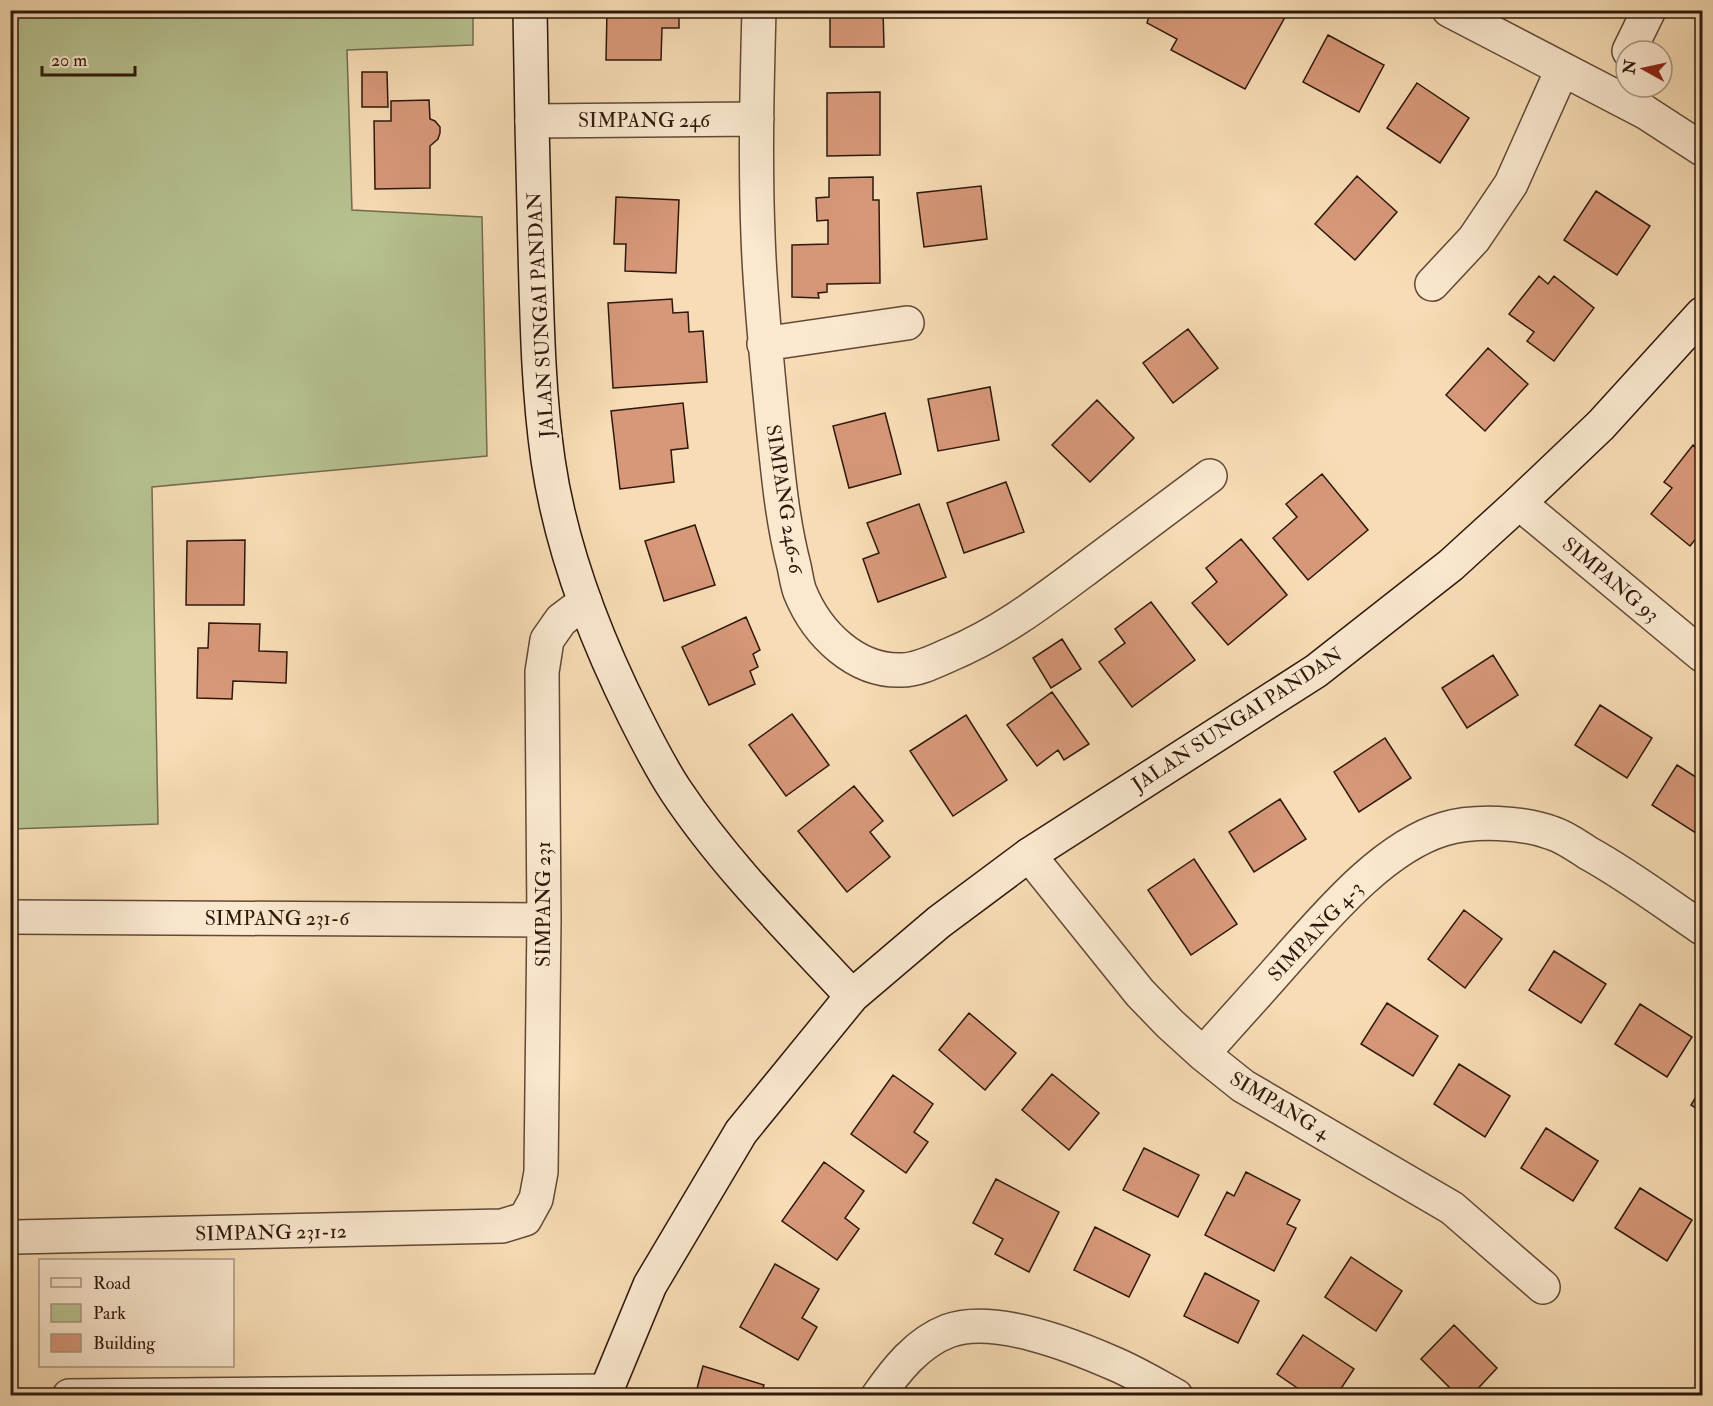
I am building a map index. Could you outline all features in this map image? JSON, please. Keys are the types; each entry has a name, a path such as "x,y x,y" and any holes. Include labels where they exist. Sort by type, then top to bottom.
{"street":[{"name":"JALAN SUNGAI PANDAN","path":"530,10 537,350 548,461 570,558 615,677 644,736 674,789 722,854 852,996"},
{"name":"SIMPANG 246-6","path":"759,10 758,234 764,344 780,489 789,546 800,592 816,622 835,644 853,658 878,668 904,670 931,663 993,634 1027,613 1210,476"},
{"path":"1449,10 1645,112 1702,149"},
{"path":"1635,39 1648,10"},
{"path":"1432,284 1474,239 1510,184 1562,70"},
{"path":"1612,94 1614,89"},
{"name":"SIMPANG 246","path":"532,121 757,119"},
{"name":"JALAN SUNGAI PANDAN","path":"604,1393 650,1285 741,1132 852,996 939,922 1029,855 1316,672 1451,565 1601,425 1702,314"},
{"path":"764,344 907,322"},
{"name":"SIMPANG 93","path":"1519,503 1702,655"},
{"name":"SIMPANG 231","path":"525,1219 536,1199 541,1172 544,920 542,672 547,640 561,620 585,602"},
{"name":"SIMPANG 4-3","path":"1203,1054 1333,907 1393,857 1412,844 1443,829 1465,824 1490,823 1533,828 1553,833 1602,860 1702,928"},
{"name":"SIMPANG 4","path":"1029,855 1140,993 1203,1054 1251,1091 1452,1208 1543,1287"},
{"name":"SIMPANG 231-6","path":"10,917 544,920"},
{"name":"SIMPANG 231-12","path":"16,1237 502,1226 525,1219"},
{"path":"878,1395 910,1355 948,1331 966,1326 1010,1330 1062,1343 1117,1364 1176,1395"},
{"path":"69,1395 604,1393"}],"green space":[{"path":"10,11 473,11 473,45 347,50 352,210 482,217 487,456 152,487 158,824 11,829"}],"building":[{"path":"607,10 679,10 679,28 662,28 661,60 606,60"},
{"path":"830,10 883,10 884,47 830,47"},
{"path":"1151,10 1289,10 1245,89 1171,50 1177,39 1147,23"},
{"path":"1328,35 1384,65 1359,112 1303,82"},
{"path":"362,72 387,72 388,107 362,107"},
{"path":"1417,83 1469,118 1440,163 1387,128"},
{"path":"880,92 880,155 827,156 827,93"},
{"path":"429,100 430,119 440,127 438,139 430,146 430,188 375,189 374,121 391,121 391,101"},
{"path":"1357,176 1397,212 1355,260 1315,224"},
{"path":"873,177 873,200 879,200 880,283 827,284 827,292 818,293 819,298 792,297 792,245 828,244 828,220 817,221 816,198 829,197 829,178"},
{"path":"981,186 987,239 924,247 917,193"},
{"path":"1596,191 1650,226 1617,275 1564,240"},
{"path":"616,197 679,200 676,273 625,271 626,244 614,244"},
{"path":"1539,276 1548,284 1554,276 1594,308 1554,361 1527,341 1534,332 1509,314"},
{"path":"672,299 673,313 688,312 689,332 703,331 707,382 613,388 608,303"},
{"path":"1188,329 1218,368 1173,403 1143,363"},
{"path":"1488,348 1528,384 1485,431 1446,395"},
{"path":"990,387 999,440 938,451 928,399"},
{"path":"1097,400 1134,438 1090,482 1052,445"},
{"path":"683,403 688,448 671,450 674,482 620,489 611,411"},
{"path":"885,413 901,474 849,488 833,426"},
{"path":"1693,445 1702,452 1702,531 1690,546 1651,514 1672,488 1664,482"},
{"path":"1322,474 1368,530 1308,580 1273,538 1297,517 1286,504"},
{"path":"1006,482 1024,532 964,553 947,503"},
{"path":"919,504 946,577 878,602 863,559 879,553 867,523"},
{"path":"695,525 715,585 664,601 645,541"},
{"path":"1241,539 1287,595 1228,645 1192,603 1217,582 1206,568"},
{"path":"245,540 244,605 186,605 187,541"},
{"path":"1151,602 1195,660 1132,707 1099,662 1125,643 1115,629"},
{"path":"746,617 760,650 753,654 758,667 750,671 755,684 709,705 682,647"},
{"path":"209,623 260,624 259,651 287,652 286,683 233,681 232,699 197,698 198,648 208,648"},
{"path":"1062,639 1081,669 1051,688 1033,658"},
{"path":"1493,655 1518,695 1467,728 1442,688"},
{"path":"1052,692 1089,744 1064,760 1058,750 1037,766 1007,725"},
{"path":"1600,705 1652,738 1627,778 1575,745"},
{"path":"792,714 829,765 786,796 749,745"},
{"path":"966,715 1007,780 953,816 910,751"},
{"path":"1385,738 1411,778 1359,812 1334,772"},
{"path":"1677,765 1702,781 1702,837 1652,805"},
{"path":"854,786 883,821 870,832 890,857 847,892 798,831"},
{"path":"1280,799 1306,839 1254,872 1229,832"},
{"path":"1194,859 1237,924 1191,955 1148,890"},
{"path":"1464,910 1502,939 1465,988 1428,959"},
{"path":"1554,951 1606,984 1581,1023 1529,990"},
{"path":"1387,1003 1438,1036 1413,1076 1361,1044"},
{"path":"1640,1004 1692,1037 1667,1077 1615,1044"},
{"path":"969,1013 1016,1053 985,1090 939,1050"},
{"path":"1459,1064 1510,1096 1485,1137 1434,1104"},
{"path":"1052,1074 1099,1113 1069,1150 1022,1110"},
{"path":"893,1075 933,1104 914,1132 928,1142 906,1173 851,1134"},
{"path":"1702,1087 1702,1112 1691,1105"},
{"path":"1546,1128 1598,1161 1573,1201 1521,1168"},
{"path":"1144,1148 1199,1175 1178,1217 1123,1190"},
{"path":"824,1162 864,1191 845,1218 859,1229 837,1260 782,1221"},
{"path":"1246,1172 1300,1200 1287,1224 1296,1228 1274,1271 1205,1235 1227,1192 1234,1196"},
{"path":"996,1179 1059,1212 1029,1272 995,1254 1003,1239 973,1223"},
{"path":"1640,1188 1692,1220 1667,1261 1615,1228"},
{"path":"1095,1227 1150,1255 1129,1297 1074,1270"},
{"path":"1351,1257 1402,1291 1376,1331 1325,1297"},
{"path":"775,1264 819,1289 802,1318 817,1327 798,1360 740,1327"},
{"path":"1205,1273 1259,1301 1238,1343 1184,1316"},
{"path":"1454,1325 1497,1368 1471,1396 1458,1396 1421,1359"},
{"path":"1303,1335 1354,1369 1336,1396 1309,1396 1277,1374"},
{"path":"703,1366 764,1385 761,1394 767,1396 695,1396"}]}
